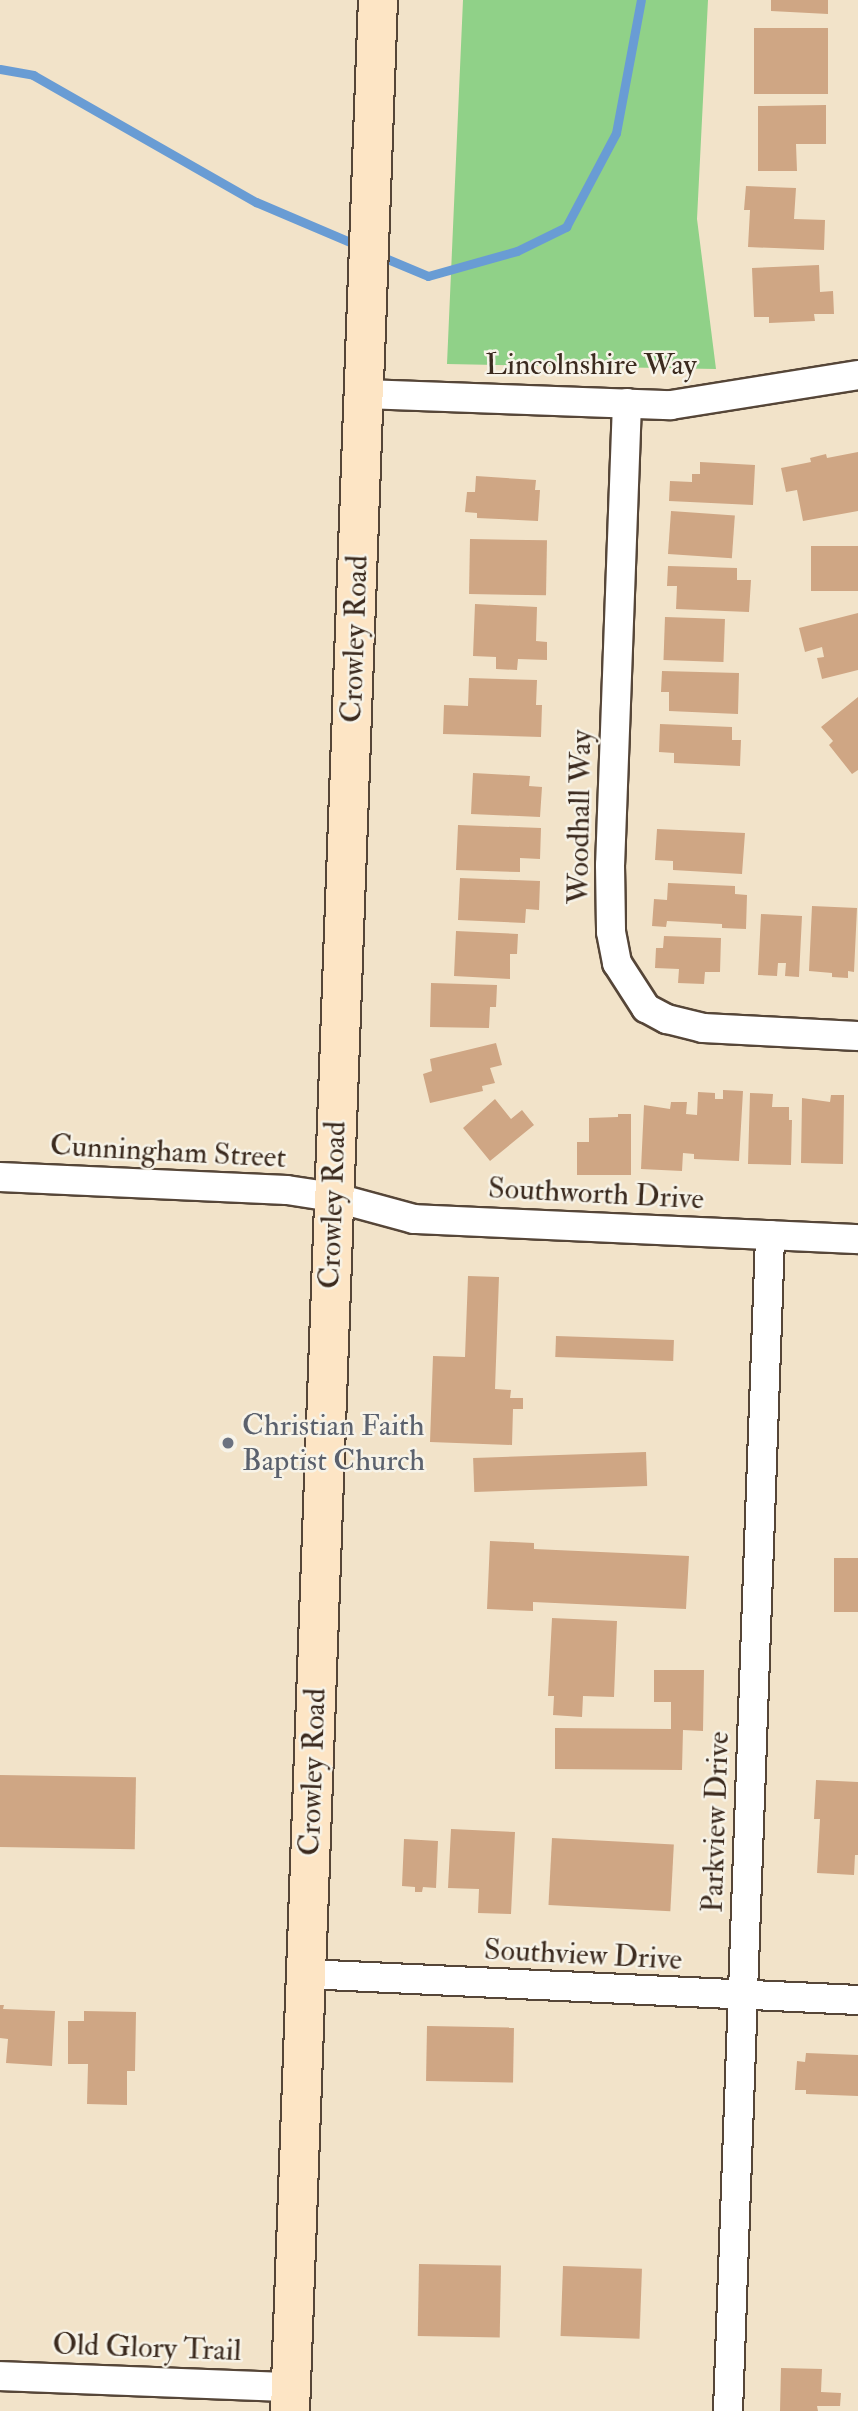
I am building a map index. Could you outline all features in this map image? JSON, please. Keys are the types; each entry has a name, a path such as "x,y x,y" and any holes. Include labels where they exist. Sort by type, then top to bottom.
{"main road":[{"name":"Crowley Road","path":"290,2399 378,0"}],"street":[{"name":"Lincolnshire Way","path":"364,394 671,405 858,375"},
{"name":"Woodhall Way","path":"626,403 610,865 611,932 617,963 646,1009 667,1019 703,1028 858,1036"},
{"name":"Cunningham Street","path":"0,1177 287,1190 333,1197"},
{"name":"Southworth Drive","path":"333,1197 414,1219 858,1240"},
{"name":"Parkview Drive","path":"728,2411 770,1235"},
{"name":"Southview Drive","path":"305,1974 858,2000"},
{"name":"Old Glory Trail","path":"0,2375 290,2399"}],"green space":[{"path":"463,0 708,0 697,219 716,369 447,364"}],"building":[{"path":"771,0 828,0 828,14 771,11"},
{"path":"754,28 828,28 828,94 754,94"},
{"path":"826,105 826,144 796,144 797,171 758,171 758,106"},
{"path":"746,186 796,188 794,219 825,220 824,250 748,247 750,210 744,210"},
{"path":"819,265 820,292 833,291 834,314 814,314 815,321 769,323 769,317 754,317 752,268"},
{"path":"858,452 858,511 803,521 797,490 786,492 781,468 811,462 810,458 826,454 827,458"},
{"path":"700,462 755,465 753,505 669,501 670,481 692,482 692,474 700,474"},
{"path":"476,476 536,480 535,490 540,490 538,521 477,518 477,513 465,512 467,492 475,492"},
{"path":"671,511 735,515 732,558 668,554"},
{"path":"470,539 547,540 546,595 469,594"},
{"path":"811,546 858,546 858,591 811,591"},
{"path":"668,566 737,568 737,580 751,580 749,612 676,609 677,586 667,586"},
{"path":"475,604 537,607 536,641 547,642 547,660 518,659 517,670 496,669 496,657 473,656"},
{"path":"858,613 858,670 822,679 817,658 824,657 822,647 805,652 799,628"},
{"path":"665,617 725,619 723,662 663,660"},
{"path":"662,671 739,673 738,714 669,711 669,692 661,692"},
{"path":"469,678 537,680 536,705 542,705 541,737 443,734 444,705 468,706"},
{"path":"858,697 858,770 852,774 829,745 833,741 821,727"},
{"path":"660,724 732,727 732,740 741,740 740,766 674,763 674,753 659,752"},
{"path":"473,773 530,776 529,786 542,787 540,817 471,814"},
{"path":"458,825 541,828 540,859 520,858 520,872 456,870"},
{"path":"657,829 745,833 742,874 673,870 673,861 655,860"},
{"path":"460,878 540,881 539,910 526,909 525,923 458,920"},
{"path":"668,883 735,886 735,894 747,895 746,929 722,928 722,924 667,921 666,927 652,926 654,899 667,900"},
{"path":"812,906 857,908 854,972 848,971 848,978 809,971"},
{"path":"761,914 802,916 799,977 785,976 786,963 778,963 777,976 758,975"},
{"path":"456,931 518,934 517,954 510,954 510,979 454,976"},
{"path":"664,936 721,938 720,972 705,972 704,984 678,983 679,969 655,968 656,948 663,948"},
{"path":"431,983 497,985 496,1007 490,1007 489,1028 430,1027"},
{"path":"496,1043 502,1065 490,1068 495,1083 482,1086 483,1091 430,1103 423,1074 432,1071 430,1059"},
{"path":"723,1090 743,1091 739,1161 694,1159 694,1154 683,1153 682,1171 641,1169 644,1105 670,1109 671,1102 687,1102 686,1114 697,1115 698,1092 715,1093 715,1099 723,1099"},
{"path":"750,1093 773,1094 772,1107 789,1107 789,1120 792,1120 791,1165 748,1164"},
{"path":"831,1095 844,1095 843,1164 801,1163 802,1098 830,1102"},
{"path":"495,1099 511,1119 522,1110 534,1125 490,1161 463,1128"},
{"path":"618,1114 631,1114 631,1175 577,1175 577,1142 589,1142 589,1118 618,1117"},
{"path":"468,1276 499,1277 495,1389 511,1390 510,1398 523,1398 523,1409 513,1409 512,1445 430,1442 433,1356 465,1357"},
{"path":"556,1336 674,1340 673,1361 555,1357"},
{"path":"646,1452 647,1486 474,1492 473,1458"},
{"path":"490,1541 534,1543 534,1549 689,1556 686,1609 533,1602 533,1611 487,1609"},
{"path":"834,1558 858,1558 858,1612 834,1612"},
{"path":"552,1618 617,1621 614,1697 583,1696 582,1717 553,1715 554,1696 548,1696"},
{"path":"654,1670 704,1670 703,1731 683,1730 682,1770 555,1769 555,1728 671,1729 671,1702 654,1702"},
{"path":"0,1775 136,1777 135,1849 0,1847"},
{"path":"816,1780 858,1782 858,1855 855,1855 854,1875 817,1873 820,1819 814,1819"},
{"path":"451,1829 515,1832 511,1914 478,1913 479,1889 448,1888"},
{"path":"552,1838 674,1844 670,1911 548,1905"},
{"path":"404,1839 438,1841 436,1888 423,1887 422,1892 415,1892 415,1887 402,1886"},
{"path":"0,2005 4,2005 3,2009 55,2011 52,2066 6,2063 8,2039 0,2038"},
{"path":"84,2011 136,2012 135,2071 127,2071 127,2105 87,2104 88,2064 68,2064 68,2021 84,2021"},
{"path":"427,2026 514,2028 513,2083 426,2081"},
{"path":"806,2053 858,2055 858,2096 806,2094 806,2090 795,2090 797,2061 805,2062"},
{"path":"419,2264 501,2265 500,2337 418,2336"},
{"path":"563,2266 642,2269 640,2339 561,2336"},
{"path":"781,2368 822,2369 821,2392 841,2393 840,2406 817,2406 818,2411 780,2411"}],"waterway":[{"path":"378,255 428,276 517,251 566,227 616,133 641,0"},
{"path":"0,69 33,75 256,202 359,246"}],"place":[{"name":"Christian Faith Baptist Church","path":"228,1443"}]}
